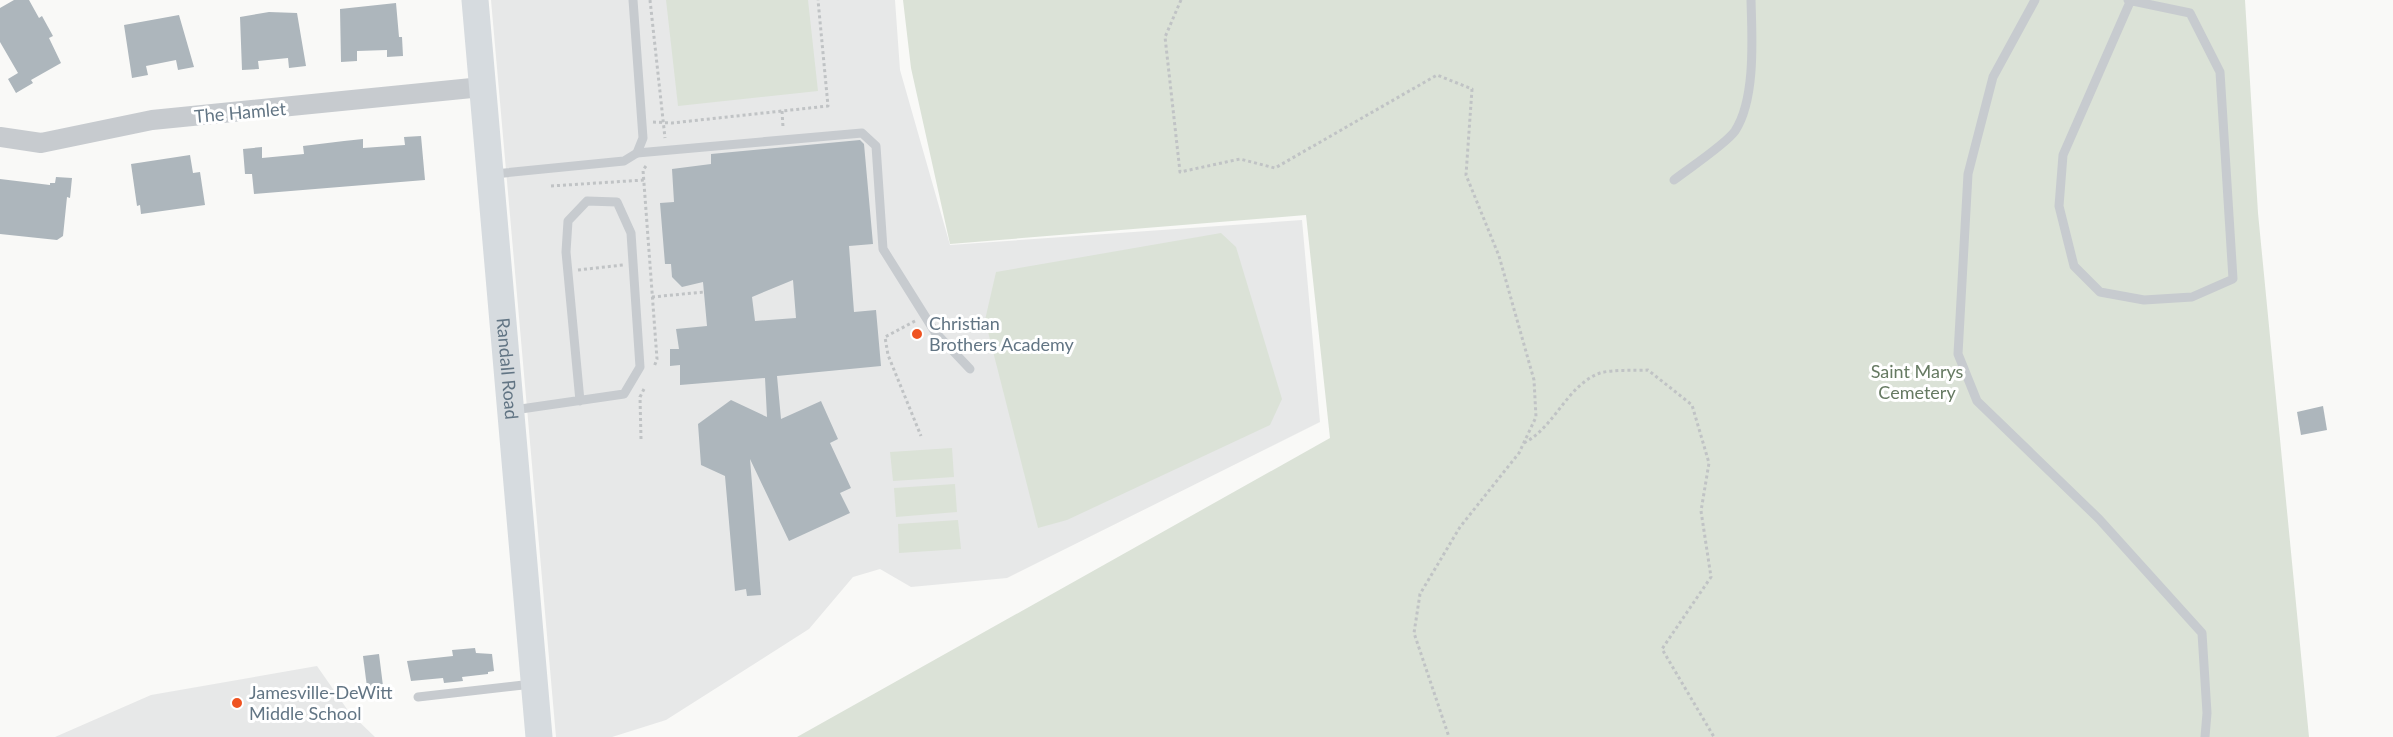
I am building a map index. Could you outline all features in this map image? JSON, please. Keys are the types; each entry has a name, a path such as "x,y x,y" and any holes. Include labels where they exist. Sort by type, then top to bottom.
{"street":[{"name":"Randall Road","path":"475,0 539,737"},
{"name":"The Hamlet","path":"0,138 41,143 152,120 482,87"}],"lane":[{"path":"633,0 643,138 637,153"},
{"path":"1674,180 1735,132 1747,103 1752,33 1751,0"},
{"path":"2035,0 1993,77 1968,174 1958,354 1977,401 2099,519 2202,633 2207,712 2205,737"},
{"path":"2129,1 2190,14 2220,72 2233,279 2192,297 2144,300 2100,292 2074,266 2059,206 2063,155 2129,1"},
{"path":"490,175 624,161 637,153 862,133 876,146 882,249 935,332 970,369"},
{"path":"512,411 624,394 640,367 631,233 617,201 587,201 568,221 568,271 580,400"},
{"path":"418,697 534,683"}],"path":[{"path":"650,0 665,141 643,170 657,359 653,368"},
{"path":"642,123 828,106 818,0"},
{"path":"1181,0 1165,37 1180,172 1240,159 1275,168 1437,75 1472,89 1466,175 1499,255 1533,380 1536,417 1519,453 1460,527 1420,594 1414,633 1449,737"},
{"path":"551,186 644,180"},
{"path":"568,271 650,261"},
{"path":"652,297 704,292"},
{"path":"921,436 888,355 885,337 925,316"},
{"path":"1524,444 1538,436 1574,392 1600,374 1648,370 1692,405 1709,463 1701,511 1711,577 1662,649 1714,737"},
{"path":"641,439 640,397 645,387"}],"shaded area":[{"name":"Christian Brothers Academy","path":"491,0 895,0 900,70 950,245 1302,220 1320,422 1007,578 911,587 880,569 853,577 809,629 666,720 612,737 556,737"},
{"name":"Jamesville-DeWitt Middle School","path":"317,666 349,712 375,737 55,737 151,695"}],"green space":[{"path":"666,0 808,0 818,91 678,106"},
{"name":"Saint Marys Cemetery","path":"903,0 2245,0 2258,213 2309,737 797,737 1330,438 1306,215 950,244 911,68"},
{"path":"1221,233 1236,247 1282,399 1270,425 1067,520 1038,528 985,320 996,272"},
{"path":"952,448 954,477 893,481 890,452"},
{"path":"955,484 957,512 896,517 894,488"},
{"path":"958,520 961,549 899,553 898,524"}],"building":[{"path":"14,0 29,0 39,18 42,16 53,36 49,38 61,63 31,80 33,83 16,93 8,79 18,73 0,42 0,8"},
{"path":"396,3 403,56 387,57 387,50 357,51 357,61 341,62 340,9"},
{"path":"269,12 297,13 306,66 289,68 288,58 258,61 259,69 242,70 240,17"},
{"path":"179,15 194,67 178,70 176,60 146,66 148,75 132,78 124,25"},
{"path":"421,136 425,180 254,194 252,174 245,174 243,149 262,147 262,158 304,154 303,146 363,139 363,148 405,145 404,137"},
{"path":"860,140 864,144 873,244 849,246 854,312 876,310 881,366 777,376 781,419 821,401 838,439 830,443 851,488 840,493 850,513 789,541 750,459 761,595 747,596 746,589 735,591 725,476 701,465 698,424 731,400 767,417 765,378 680,385 680,365 670,366 670,349 679,349 676,329 707,326 703,282 682,287 672,277 671,264 665,264 660,203 674,202 672,169 711,164 711,154","holes":["793,280 796,318 755,321 752,297"]},
{"path":"190,155 193,173 200,172 205,205 141,214 140,205 137,206 131,164"},
{"path":"56,177 72,178 70,198 67,197 63,236 57,240 0,234 0,179 50,185 50,183 55,183"},
{"path":"2323,406 2327,430 2301,435 2297,412"},
{"path":"475,648 476,653 492,654 494,671 488,674 462,677 463,681 444,683 443,678 411,681 407,661 453,656 452,650"},
{"path":"379,654 383,686 367,687 363,656"}],"place":[{"name":"Christian Brothers Academy","path":"917,334"},
{"name":"Jamesville-DeWitt Middle School","path":"237,703"}]}
